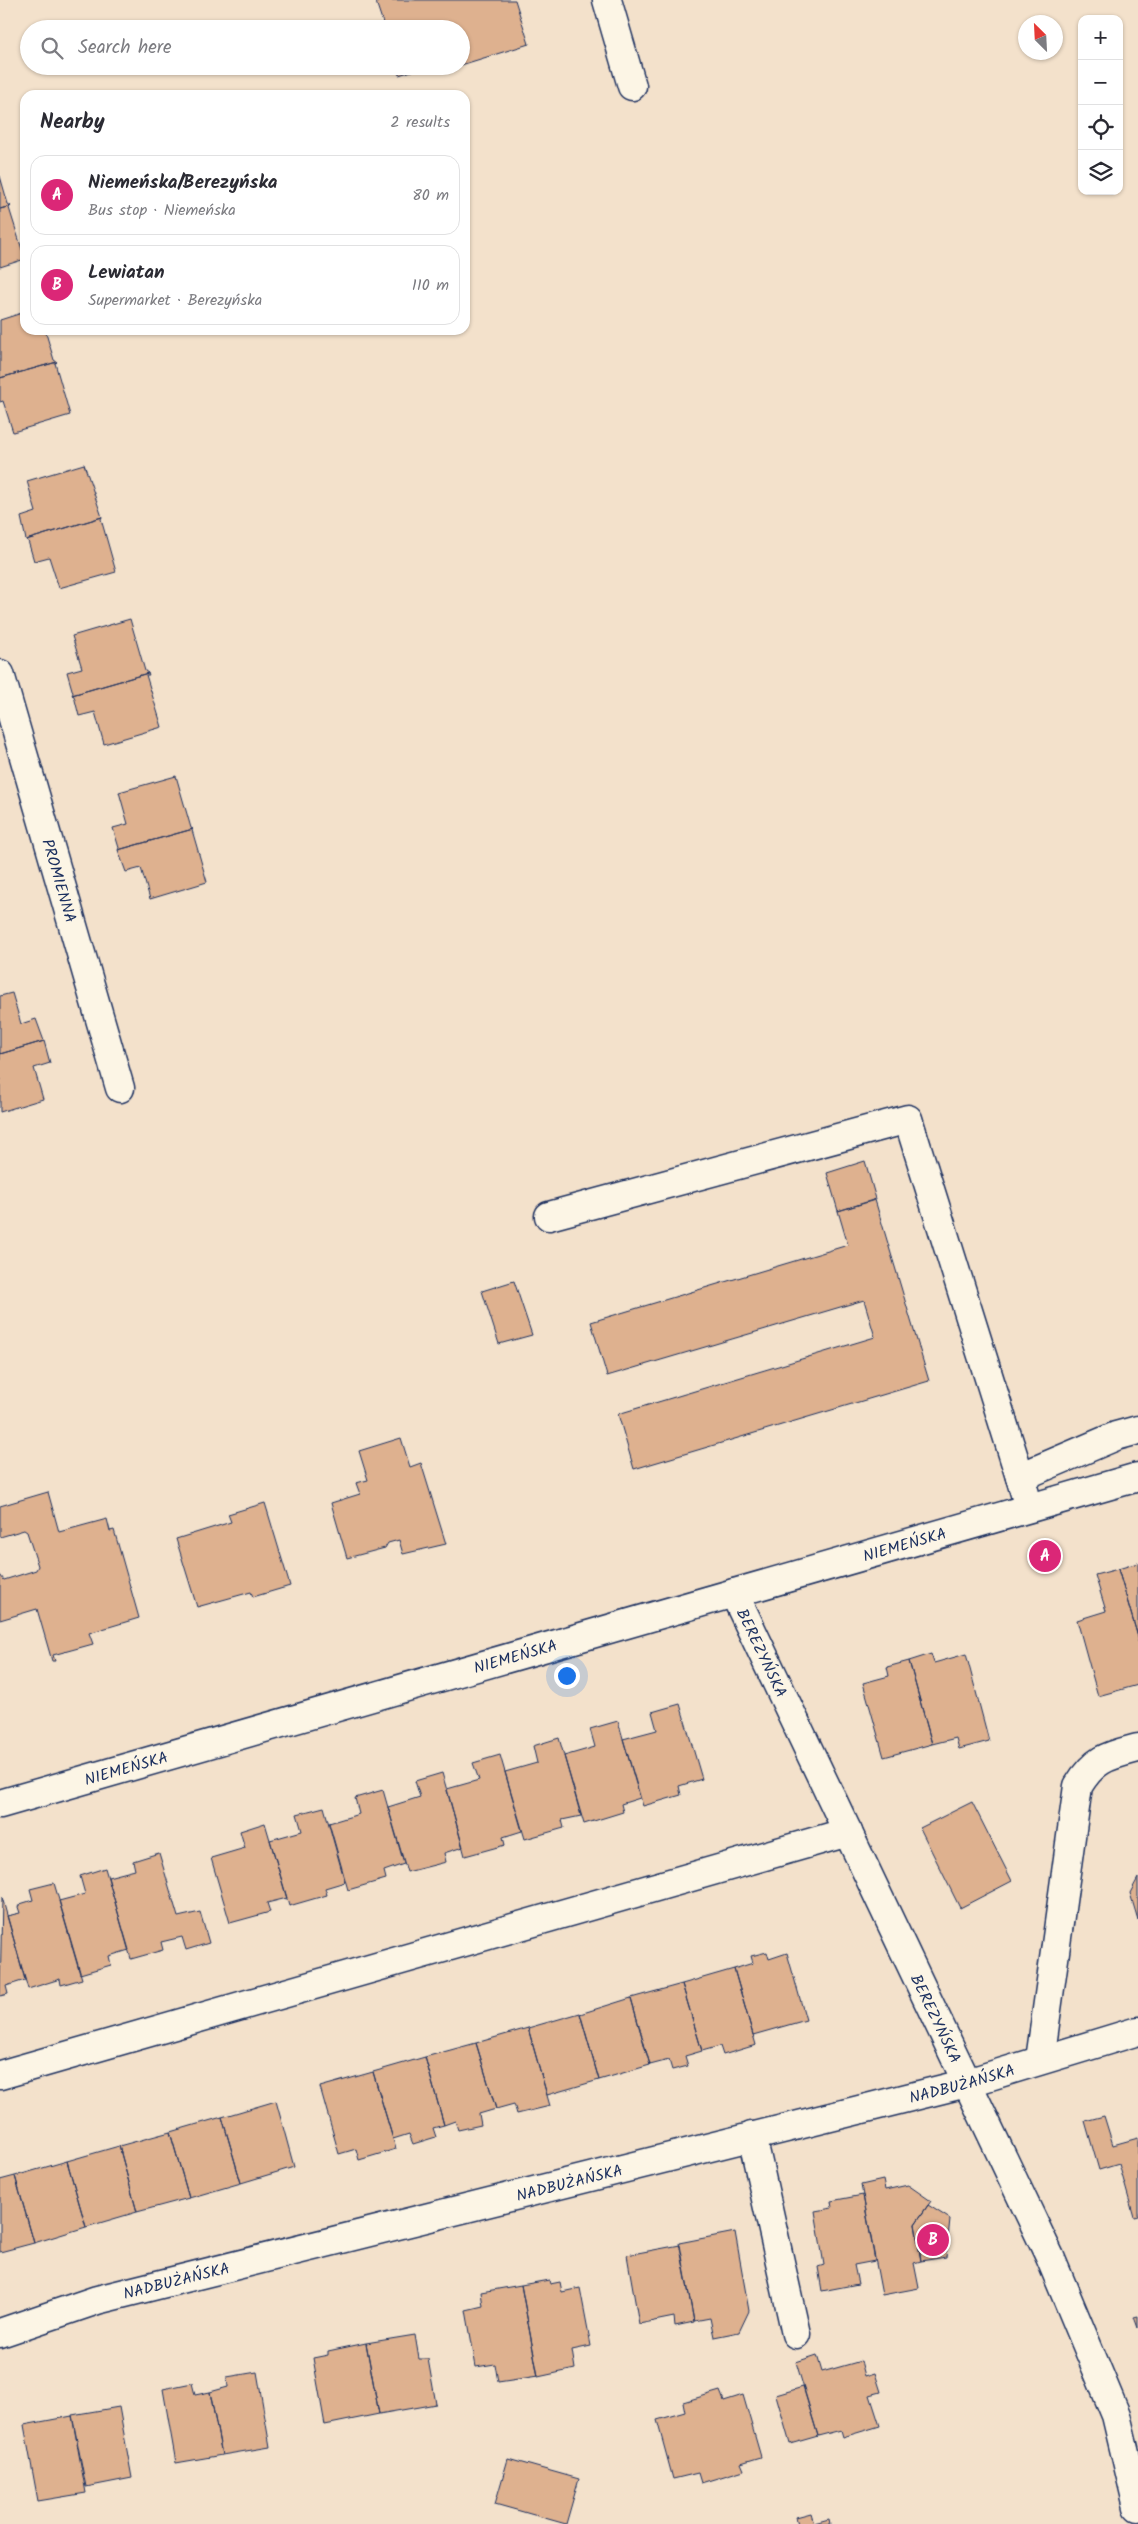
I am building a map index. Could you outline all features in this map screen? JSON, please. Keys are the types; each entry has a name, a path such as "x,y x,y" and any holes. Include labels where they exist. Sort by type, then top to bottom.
{"street":[{"path":"607,0 632,86"},
{"name":"PROMIENNA","path":"0,674 120,1088"},
{"path":"549,1216 908,1119 1030,1509"},
{"path":"1020,1478 1116,1436 1138,1430"},
{"name":"NIEMEŃSKA","path":"0,1804 1138,1477"},
{"name":"BEREZYŃSKA","path":"734,1593 1050,2257 1116,2414 1138,2507"},
{"path":"1040,2060 1078,1786 1088,1769 1108,1756 1138,1748"},
{"path":"0,2075 848,1832"},
{"name":"NADBUŻAŃSKA","path":"0,2333 97,2300 967,2083 1138,2031"},
{"path":"752,2136 796,2334"}],"building":[{"path":"381,0 515,0 529,44 470,62 470,20 382,20 376,2"},
{"path":"0,176 8,204 11,206 0,209"},
{"path":"11,206 9,208 20,243 20,261 0,267 0,209"},
{"path":"20,314 20,335 46,335 54,360 57,362 0,378 0,320"},
{"path":"57,362 55,363 70,415 13,432 3,401 0,402 0,378"},
{"path":"84,464 102,517 26,540 21,517 36,512 27,481"},
{"path":"102,517 116,572 59,588 49,557 34,561 28,541 26,540"},
{"path":"130,619 145,671 148,673 72,695 67,672 82,668 72,636"},
{"path":"148,673 149,675 146,675 162,727 104,744 95,712 79,716 74,696 72,695"},
{"path":"176,776 191,828 193,829 118,850 113,828 128,824 119,792"},
{"path":"192,830 207,882 150,899 141,868 126,872 118,850"},
{"path":"12,993 21,1024 36,1019 44,1041 0,1054 0,996"},
{"path":"44,1041 50,1063 34,1068 43,1099 0,1112 0,1054"},
{"path":"865,1161 876,1199 838,1211 827,1173"},
{"path":"875,1200 929,1381 634,1469 618,1414 875,1337 864,1300 607,1376 591,1322 848,1245 838,1211"},
{"path":"514,1281 532,1335 499,1344 482,1291"},
{"path":"401,1438 410,1467 421,1463 446,1544 403,1554 399,1540 388,1543 385,1548 347,1558 331,1503 360,1494 356,1483 368,1480 359,1451"},
{"path":"48,1492 59,1532 107,1519 110,1531 114,1530 139,1618 89,1633 93,1644 53,1655 55,1661 52,1661 37,1609 0,1620 0,1575 4,1580 36,1570 38,1566 27,1532 24,1530 0,1537 0,1506"},
{"path":"265,1503 290,1586 253,1597 251,1592 197,1607 176,1539 231,1522 228,1514"},
{"path":"1138,1563 1138,1637 1118,1569"},
{"path":"1118,1569 1138,1637 1138,1685 1098,1696 1077,1620 1106,1611 1095,1575"},
{"path":"931,1654 934,1663 966,1654 989,1741 959,1749 956,1738 932,1744 909,1661"},
{"path":"909,1661 932,1744 884,1757 863,1683 889,1676 887,1667"},
{"path":"680,1704 702,1779 679,1786 681,1795 643,1806 623,1739 657,1730 652,1712"},
{"path":"618,1721 640,1798 621,1804 623,1812 584,1824 564,1756 595,1747 590,1729"},
{"path":"559,1738 581,1816 562,1820 564,1828 525,1839 505,1772 537,1763 533,1746"},
{"path":"500,1755 522,1831 503,1837 505,1845 465,1856 447,1789 479,1780 473,1763"},
{"path":"442,1773 463,1847 444,1853 446,1862 407,1872 388,1807 420,1797 415,1781"},
{"path":"383,1790 404,1864 384,1871 386,1879 348,1890 329,1823 359,1814 355,1798"},
{"path":"972,1802 1012,1881 960,1908 920,1828"},
{"path":"324,1807 345,1882 325,1888 327,1895 289,1906 270,1840 302,1831 297,1814"},
{"path":"265,1823 287,1898 267,1903 270,1912 230,1923 211,1858 245,1848 240,1831"},
{"path":"159,1853 178,1917 200,1912 209,1943 186,1950 182,1937 161,1942 163,1950 131,1959 108,1877 135,1870 133,1861"},
{"path":"105,1868 129,1950 109,1956 111,1965 80,1974 59,1901 85,1894 80,1876"},
{"path":"1138,1878 1138,1920 1130,1893"},
{"path":"54,1883 82,1979 61,1985 60,1979 28,1989 7,1916 20,1913 18,1907 20,1904 33,1900 30,1889"},
{"path":"2,1897 25,1980 6,1986 8,1994 0,1996"},
{"path":"767,1952 769,1959 787,1953 806,2020 753,2035 734,1969 753,1963 751,1956"},
{"path":"734,1969 756,2045 723,2055 720,2046 702,2051 682,1984"},
{"path":"682,1984 702,2051 685,2056 688,2066 672,2070 669,2060 650,2065 631,1998"},
{"path":"631,1998 650,2065 599,2080 580,2014"},
{"path":"580,2013 599,2080 547,2095 528,2028"},
{"path":"528,2028 550,2106 517,2114 514,2104 496,2109 476,2043"},
{"path":"476,2043 496,2109 479,2114 481,2125 458,2130 455,2121 444,2125 425,2057"},
{"path":"425,2057 444,2125 433,2128 436,2137 413,2144 409,2134 393,2139 373,2072"},
{"path":"373,2072 396,2149 359,2160 356,2149 339,2154 320,2087"},
{"path":"276,2101 294,2167 241,2183 222,2117"},
{"path":"1104,2116 1113,2145 1138,2138 1138,2216 1134,2217 1119,2164 1099,2170 1085,2121"},
{"path":"222,2117 241,2183 189,2198 170,2132"},
{"path":"170,2132 189,2198 137,2212 119,2146"},
{"path":"119,2146 137,2212 86,2227 67,2161"},
{"path":"67,2161 86,2227 34,2243 15,2176"},
{"path":"15,2176 34,2243 0,2252 0,2180"},
{"path":"883,2180 885,2190 908,2185 931,2201 915,2224 921,2261 914,2263 919,2288 882,2295 861,2185"},
{"path":"863,2195 875,2261 854,2265 858,2284 822,2291 818,2267 824,2265 815,2211 832,2208 831,2201"},
{"path":"928,2205 950,2219 946,2257 921,2261 915,2224"},
{"path":"735,2232 749,2311 739,2332 714,2337 710,2318 694,2321 679,2243"},
{"path":"680,2245 694,2322 675,2326 674,2317 639,2324 627,2255"},
{"path":"549,2280 550,2284 560,2282 562,2292 580,2288 591,2346 572,2350 575,2369 538,2377 521,2285"},
{"path":"521,2285 538,2376 498,2382 495,2364 476,2367 466,2310 483,2306 481,2292"},
{"path":"1138,2316 1138,2328 1134,2317"},
{"path":"415,2335 419,2359 428,2359 436,2404 379,2414 366,2343"},
{"path":"366,2343 379,2414 325,2425 313,2358 328,2355 328,2351"},
{"path":"817,2355 822,2372 861,2361 865,2376 875,2373 881,2392 870,2395 880,2426 843,2437 841,2430 818,2436 796,2362"},
{"path":"257,2372 270,2447 222,2455 210,2392 228,2387 227,2377"},
{"path":"192,2383 195,2395 210,2392 222,2455 176,2463 163,2389"},
{"path":"803,2387 818,2436 790,2444 776,2395"},
{"path":"720,2391 724,2401 743,2395 761,2457 741,2463 744,2470 701,2483 698,2473 673,2479 657,2420 685,2412 683,2402"},
{"path":"119,2407 132,2478 86,2487 72,2415"},
{"path":"72,2416 86,2493 38,2501 24,2425"},
{"path":"508,2459 579,2479 566,2524 495,2504"},
{"path":"811,2513 814,2523 829,2519 830,2524 798,2524 796,2517"}],"place":[{"name":"Niemeńska/Berezyńska","path":"1045,1556"},
{"name":"Lewiatan","path":"933,2240"}]}
